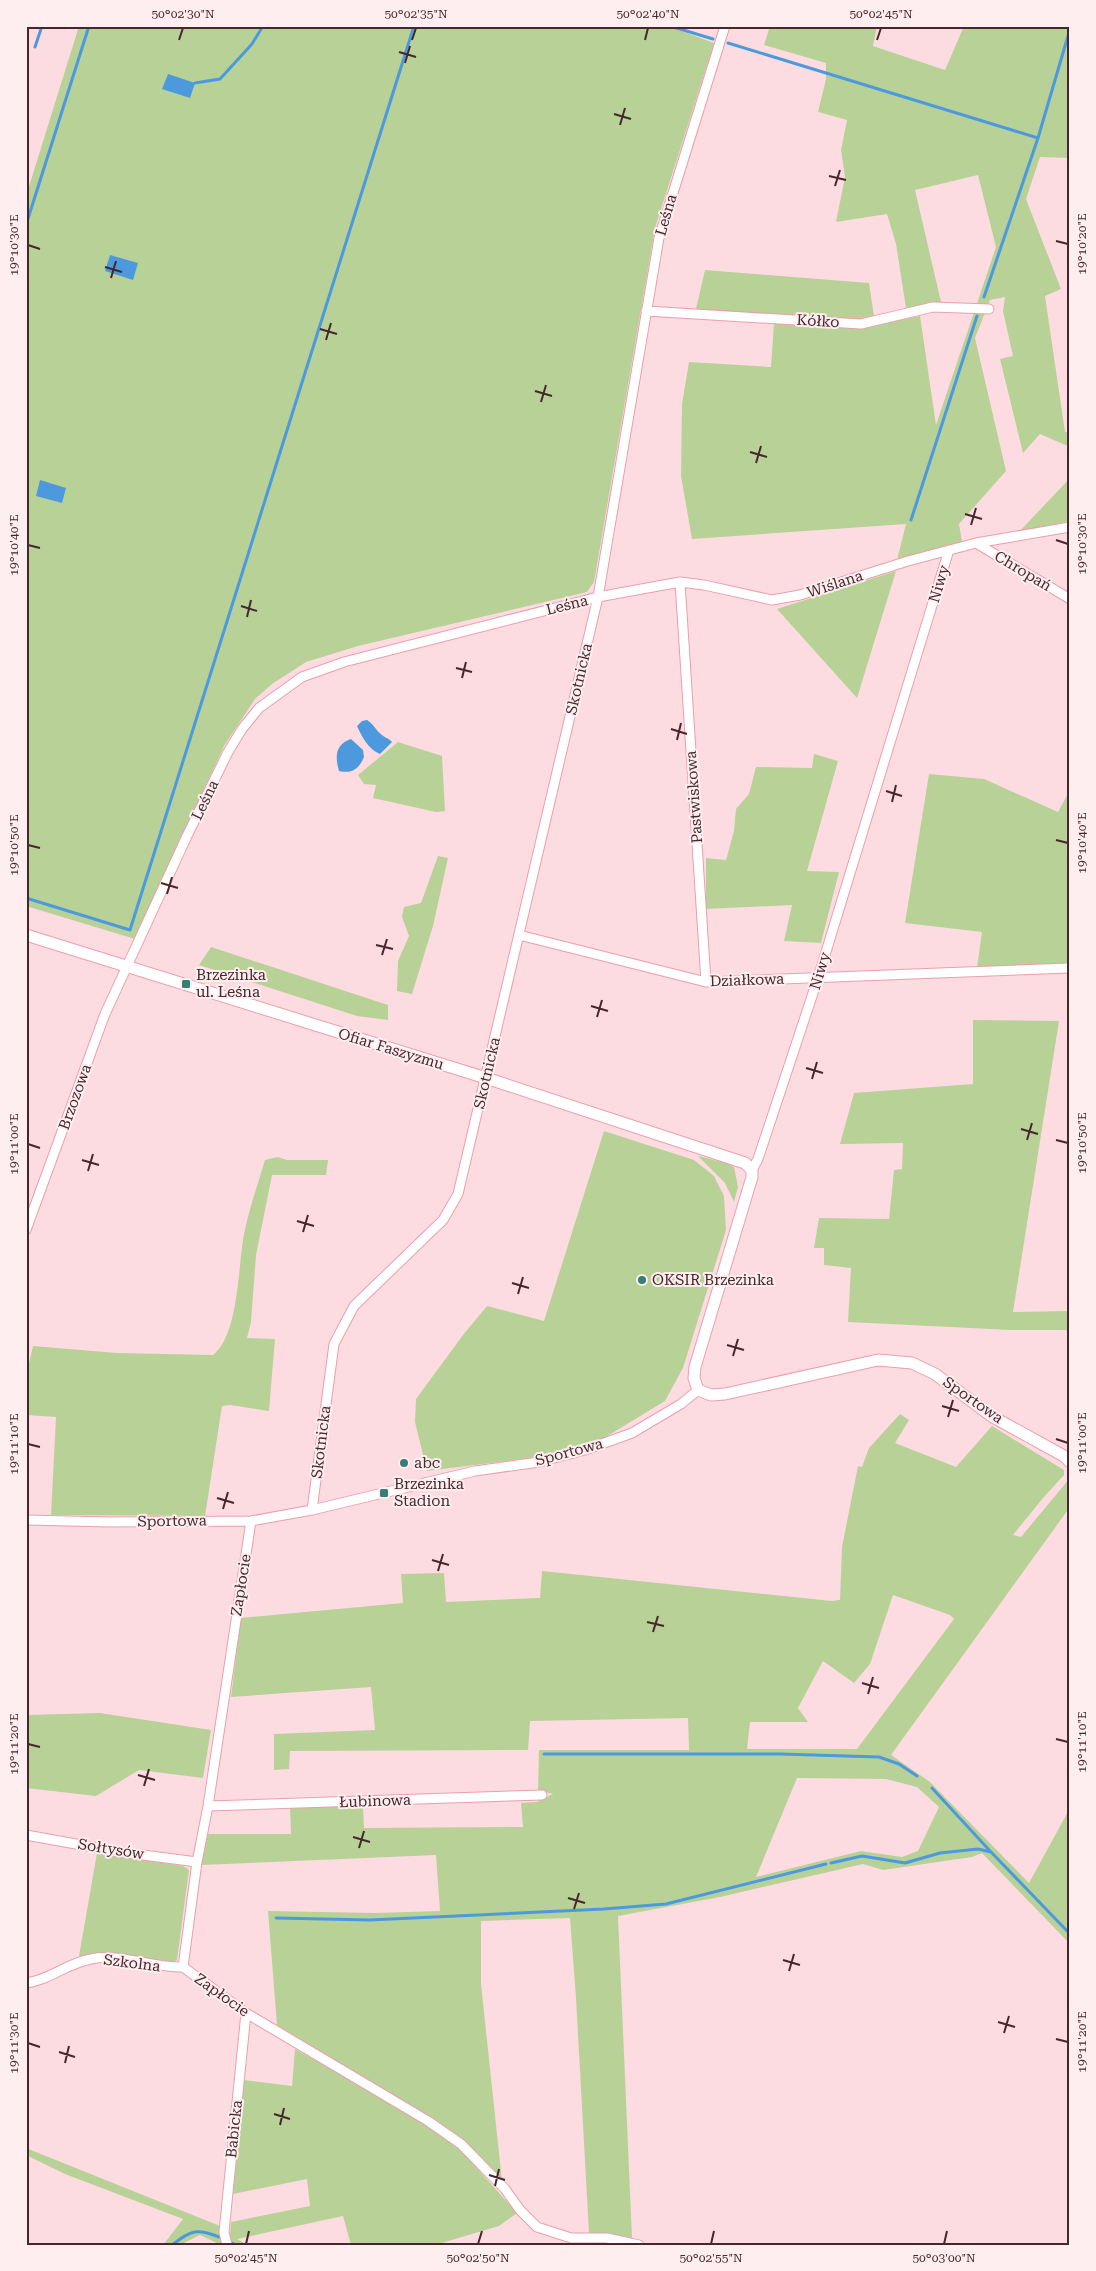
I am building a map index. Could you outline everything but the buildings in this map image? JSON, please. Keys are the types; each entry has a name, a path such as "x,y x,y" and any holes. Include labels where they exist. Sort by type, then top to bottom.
{"street":[{"name":"Leśna","path":"128,966 187,836 234,741 260,708 273,696 302,677 344,662 598,597 659,238 668,204 725,26"},
{"name":"Kółko","path":"646,311 861,324 933,307 989,308"},
{"name":"Wiślana","path":"598,597 680,582 704,585 772,600 800,596 908,560 976,543 1070,527"},
{"name":"Chropań","path":"976,543 1070,599"},
{"name":"Niwy","path":"698,1390 694,1378 695,1367 752,1178 752,1170 758,1159 818,978 950,550"},
{"name":"Pastwiskowa","path":"680,582 706,982"},
{"name":"Skotnicka","path":"312,1510 334,1344 354,1306 444,1220 458,1194 598,597"},
{"name":"Działkowa","path":"519,936 706,982 1070,968"},
{"name":"Ofiar Faszyzmu","path":"27,938 128,966 486,1078 736,1159 745,1163 752,1170"},
{"name":"Brzozowa","path":"26,1230 105,1014 128,966"},
{"name":"Sportowa","path":"26,1520 110,1522 251,1520 312,1510 474,1471 539,1462 585,1450 632,1433 681,1404 698,1390 710,1395 725,1394 878,1360 912,1363 926,1368 993,1417 1064,1456 1070,1462"},
{"name":"Zapłocie","path":"251,1520 208,1806 197,1862 183,1967 246,2013 428,2121 461,2144 505,2189 520,2210 537,2227 571,2238 607,2238 639,2245"},
{"name":"Łubinowa","path":"208,1806 542,1795"},
{"name":"Sołtysów","path":"26,1835 120,1852 197,1862"},
{"name":"Szkolna","path":"26,1983 50,1978 71,1965 91,1958 109,1957 168,1968 183,1967"},
{"name":"Babicka","path":"227,2245 224,2232 246,2013"}],"green space":[{"path":"79,26 668,26 714,43 655,228 594,582 587,592 358,646 306,662 272,684 255,699 224,746 135,939 26,906 26,196"},
{"path":"770,26 877,26 873,46 945,70 964,26 1070,26 1070,158 1040,157 1026,199 1061,289 1045,296 1065,432 1070,432 1070,447 1040,434 1023,453 1000,359 1013,356 1003,311 1005,297 990,300 975,338 1006,471 959,524 962,542 897,560 906,524 692,539 681,476 682,404 689,362 771,367 774,323 860,328 920,316 936,425 996,247 978,175 915,190 941,302 906,308 896,244 887,214 836,222 845,177 841,150 847,120 818,112 826,79 826,63 764,45"},
{"path":"705,270 869,283 874,316 858,320 696,309"},
{"path":"1070,478 1070,521 1019,532"},
{"path":"896,571 857,698 777,609"},
{"path":"398,742 442,756 445,811 436,812 373,798 376,785 364,784 358,775"},
{"path":"814,754 838,761 807,871 839,872 821,943 784,941 792,905 706,909 706,858 726,860 734,831 736,809 749,794 756,767 812,768"},
{"path":"929,774 984,779 1058,812 1070,790 1070,962 977,968 982,932 905,923"},
{"path":"438,856 448,858 433,926 412,994 397,991 398,961 409,936 402,917 404,907 421,903"},
{"path":"211,947 388,1005 388,1020 357,1016 199,965"},
{"path":"973,1020 1059,1021 1013,1312 1070,1311 1070,1330 1011,1330 848,1322 851,1268 824,1265 824,1248 814,1248 819,1218 889,1219 894,1170 902,1169 903,1143 840,1144 854,1093 973,1084"},
{"path":"604,1131 694,1160 714,1176 724,1196 726,1230 683,1368 665,1401 604,1438 537,1457 427,1471 415,1422 416,1399 487,1306 544,1321"},
{"path":"698,1156 734,1167 738,1187 734,1202 725,1183"},
{"path":"278,1157 287,1160 328,1160 326,1175 272,1175 256,1255 251,1322 247,1338 275,1339 269,1411 230,1405 222,1406 205,1516 51,1515 56,1417 26,1415 26,1377 33,1346 117,1353 213,1355 222,1345 233,1316 244,1234 265,1160"},
{"path":"900,1414 909,1420 895,1443 956,1467 992,1426 1064,1470 1064,1475 1013,1535 1021,1537 1070,1478 1070,1507 891,1755 930,1782 1029,1883 1070,1808 1070,1944 982,1853 972,1857 883,1870 863,1864 720,1897 618,1916 632,2238 589,2233 570,1918 481,1921 481,1984 502,2181 455,2135 277,2025 268,1911 375,1913 440,1911 436,1855 201,1865 208,1834 291,1834 290,1807 363,1806 364,1828 523,1827 521,1803 537,1802 553,1794 538,1790 539,1750 689,1750 688,1718 530,1721 528,1750 290,1751 289,1769 274,1770 274,1734 375,1730 371,1687 231,1697 241,1618 403,1603 401,1574 444,1573 446,1602 540,1598 542,1571 832,1601 840,1600 842,1547 858,1466 862,1467 869,1448","holes":["893,1595 950,1615 954,1619 857,1749 747,1749 750,1722 808,1722 798,1708 823,1661 854,1683 870,1664","797,1778 886,1779 917,1787 939,1807 918,1851 902,1857 861,1851 756,1877"]},
{"path":"100,1713 211,1730 203,1778 139,1770 96,1796 26,1788 26,1715"},
{"path":"97,1853 183,1866 189,1870 177,1960 172,1962 120,1954 79,1956"},
{"path":"295,2049 420,2120 458,2147 517,2213 499,2226 435,2245 351,2245 343,2216 237,2239 248,2245 229,2245 227,2235 230,2236 231,2222 310,2206 307,2179 233,2194 244,2080 292,2086"},
{"path":"26,2148 220,2226 221,2245 200,2235 180,2245 163,2245 183,2219 65,2174 26,2155"}],"water":[{"path":"168,74 195,83 190,98 162,89"},
{"path":"110,255 138,263 133,280 105,271"},
{"path":"40,480 66,488 62,503 36,496"},
{"path":"367,720 392,742 380,754 369,746 357,726 362,721"},
{"path":"351,739 363,750 364,757 360,765 354,770 348,772 339,771 337,756 339,748"}],"waterway":[{"path":"26,31 28,26"},
{"path":"35,47 42,26"},
{"path":"26,225 89,26"},
{"path":"195,83 220,79 252,44 263,26"},
{"path":"26,898 130,930 414,26"},
{"path":"670,26 713,39"},
{"path":"984,297 1038,138 1070,29"},
{"path":"728,43 1038,138"},
{"path":"911,520 977,316"},
{"path":"544,1754 781,1754 879,1757 899,1764 917,1776"},
{"path":"932,1788 991,1852"},
{"path":"831,1863 862,1856 905,1863 940,1853 978,1849 991,1852 1070,1934"},
{"path":"276,1918 370,1920 604,1909 666,1904 826,1864"},
{"path":"172,2245 184,2236 194,2232 205,2232 219,2237"},
{"path":"229,2242 236,2245"}],"place":[{"name":"Brzezinka ul. Leśna","path":"186,984"},
{"name":"OKSIR Brzezinka","path":"642,1280"},
{"name":"abc","path":"404,1463"},
{"name":"Brzezinka Stadion","path":"384,1493"}]}
